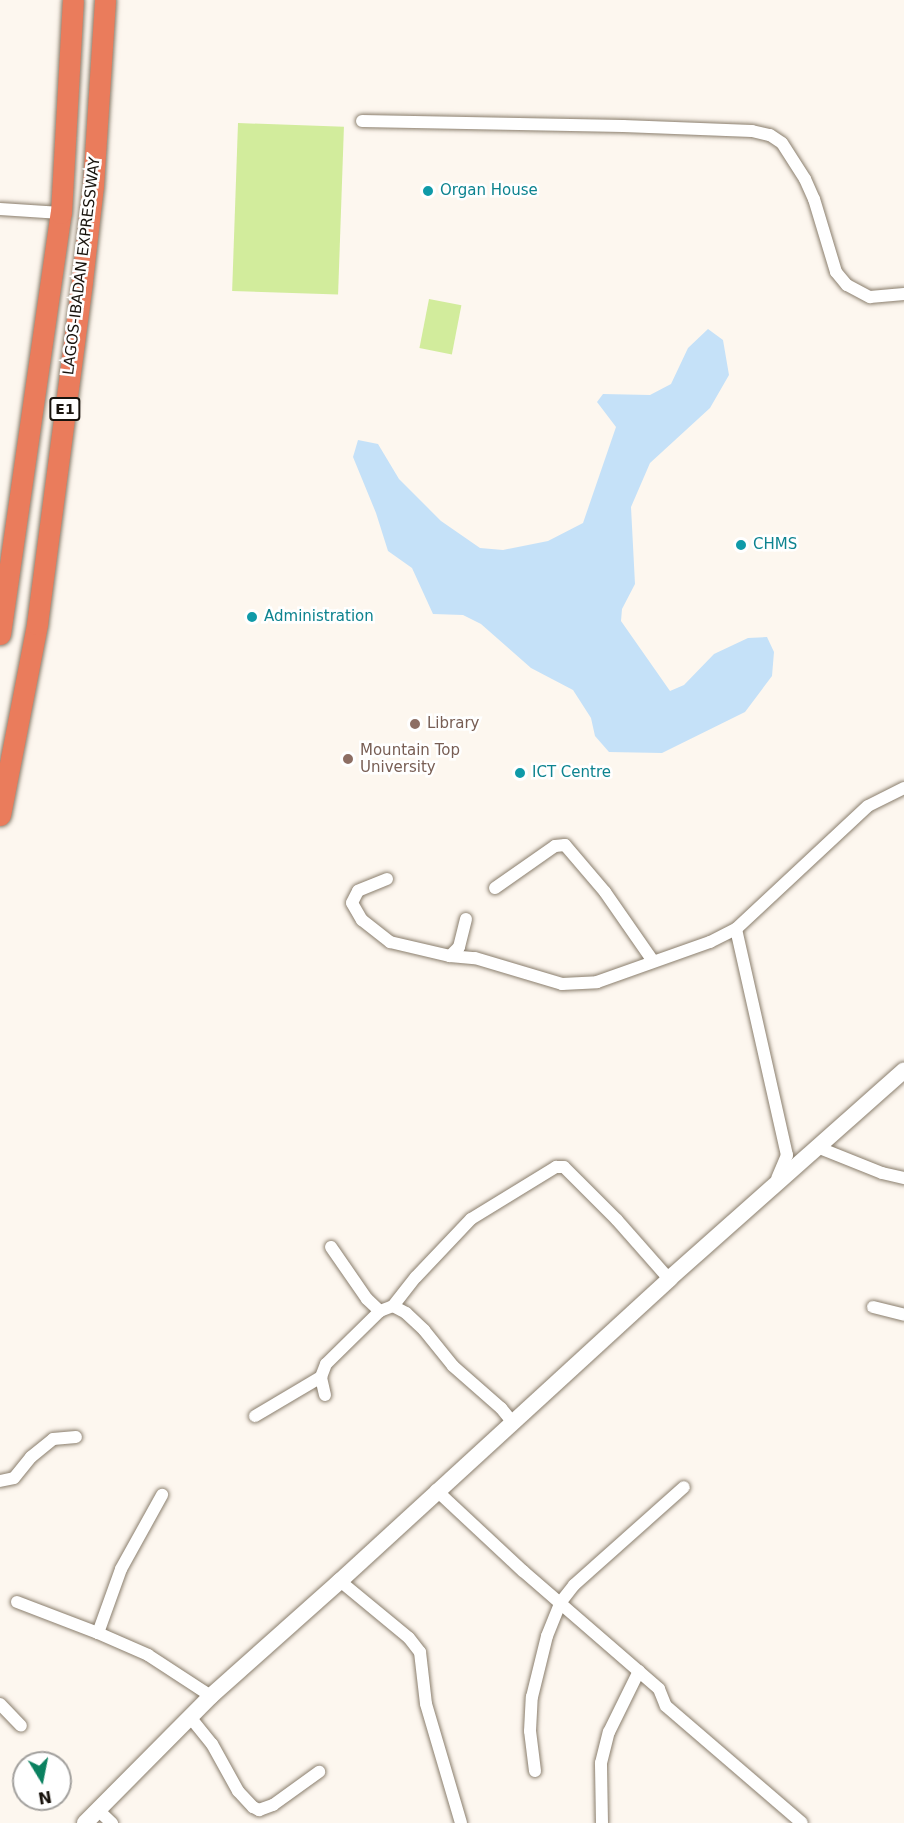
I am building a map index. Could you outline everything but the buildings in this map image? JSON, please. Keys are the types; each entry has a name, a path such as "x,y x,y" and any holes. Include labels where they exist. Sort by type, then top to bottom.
{"highway":[{"name":"LAGOS-IBADAN EXPRESSWAY","path":"0,634 61,213 73,0"},
{"name":"LAGOS-IBADAN EXPRESSWAY","path":"0,815 37,624 81,291 93,186 105,0"}],"street":[{"path":"362,121 623,126 752,131 770,135 782,143 805,179 814,199 836,272 848,285 870,297 904,294"},
{"path":"0,209 61,213"},
{"path":"387,879 358,891 352,903 362,920 390,942 450,956 475,958 562,984 597,982 710,942 736,929 868,806 904,788"},
{"path":"495,888 555,846 565,845 605,892 653,961"},
{"path":"450,956 459,947 466,919"},
{"path":"736,929 787,1155 772,1186"},
{"path":"85,1823 211,1696 340,1581 436,1490 513,1423 669,1279 904,1070"},
{"path":"817,1147 882,1173 904,1178"},
{"path":"325,1395 321,1377 326,1364 380,1311 393,1306 416,1277 471,1219 556,1167 564,1167 617,1220 669,1279"},
{"path":"331,1247 367,1299 380,1311"},
{"path":"393,1306 406,1313 424,1330 453,1366 501,1408 513,1423"},
{"path":"873,1307 904,1315"},
{"path":"255,1416 321,1377"},
{"path":"0,1481 14,1478 31,1457 53,1439 76,1437"},
{"path":"535,1771 530,1731 532,1698 547,1636 560,1603 574,1585 684,1487"},
{"path":"436,1490 659,1689 666,1706 802,1823"},
{"path":"98,1633 121,1569 162,1495"},
{"path":"340,1581 409,1638 420,1652 426,1704 460,1823"},
{"path":"16,1602 148,1655 211,1696"},
{"path":"602,1823 601,1762 609,1732 639,1671"},
{"path":"0,1704 21,1726"},
{"path":"190,1717 212,1744 227,1774 253,1807 264,1809 273,1805 319,1772"},
{"path":"99,1811 112,1823"}],"green space":[{"path":"238,123 344,127 338,295 232,291"},
{"path":"429,299 461,305 452,354 419,348"}],"water":[{"path":"708,329 723,340 729,375 710,408 650,463 631,507 635,584 622,609 621,621 670,691 684,685 714,654 748,638 767,637 774,652 772,676 745,712 662,753 609,752 595,736 591,718 573,690 531,668 481,624 463,615 433,614 412,568 388,551 376,513 353,457 358,440 378,444 399,479 441,521 480,548 503,550 548,541 583,523 616,427 597,402 603,394 650,395 671,384 688,348"}],"place":[{"name":"Organ House","path":"428,191"},
{"name":"CHMS","path":"741,545"},
{"name":"Administration","path":"252,617"},
{"name":"Library","path":"415,724"},
{"name":"Mountain Top University","path":"348,759"},
{"name":"ICT Centre","path":"520,773"}]}
